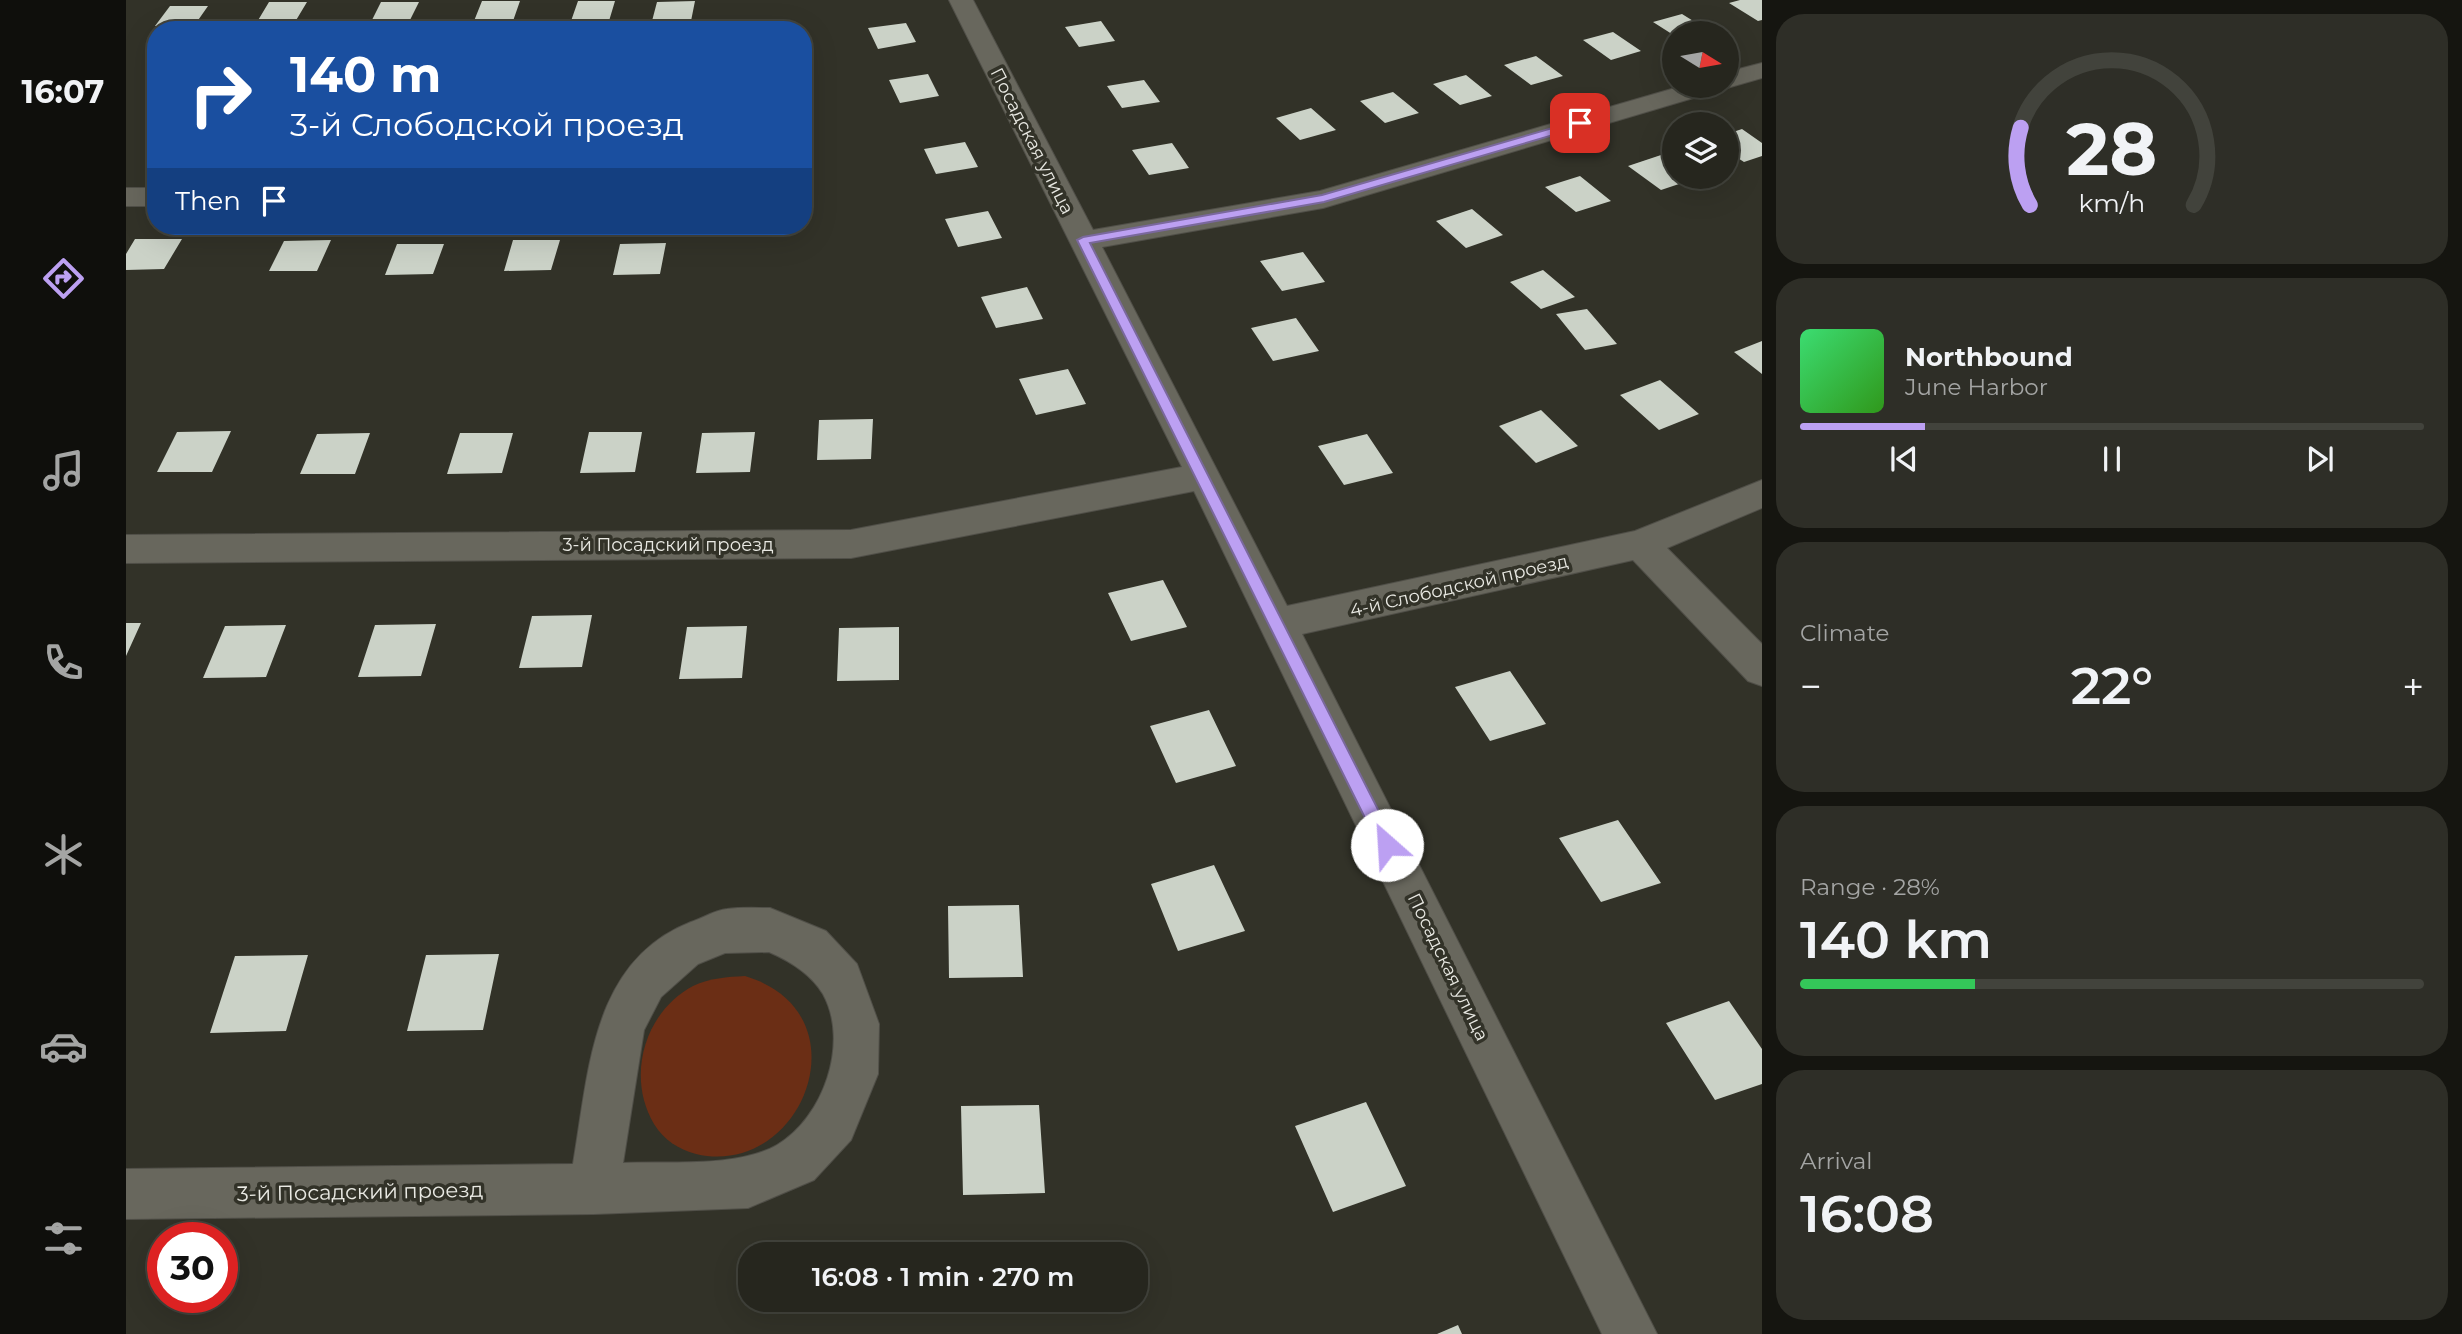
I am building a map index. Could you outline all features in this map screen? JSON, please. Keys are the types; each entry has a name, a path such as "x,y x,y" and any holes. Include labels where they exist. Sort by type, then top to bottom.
{"street":[{"name":"Посадская улица","path":"961,0 1204,476 1630,1334"},
{"path":"1740,76 1762,70"},
{"path":"1083,240 1324,199 1666,98"},
{"path":"126,197 147,197"},
{"name":"3-й Посадский проезд","path":"126,549 851,544 1204,476"},
{"name":"4-й Слободской проезд","path":"1277,624 1640,544 1762,493"},
{"path":"1640,544 1762,668"},
{"name":"3-й Посадский проезд","path":"126,1194 594,1189 748,1183 796,1161 834,1123 854,1074 856,1024 841,980 810,947 770,930 725,931 682,948 645,981 621,1025 594,1189"}],"shaded area":[{"path":"745,976 783,995 804,1023 811,1055 806,1088 791,1118 766,1142 734,1155 696,1154 672,1143 654,1124 641,1086 645,1047 662,1012 676,997 706,981"}],"building":[{"path":"1762,0 1762,20 1758,21 1729,3"},
{"path":"482,1 520,1 513,21 474,21"},
{"path":"578,1 615,1 609,21 571,21"},
{"path":"695,1 691,21 652,21 657,2"},
{"path":"269,2 307,2 296,21 258,21"},
{"path":"381,2 419,2 410,21 372,21"},
{"path":"170,6 208,6 198,21 159,21"},
{"path":"1682,14 1693,21 1662,21 1662,28 1653,22"},
{"path":"1101,21 1115,41 1079,47 1065,27"},
{"path":"906,23 916,42 878,49 868,28"},
{"path":"1613,32 1641,51 1611,60 1583,40"},
{"path":"1536,56 1563,76 1531,85 1504,65"},
{"path":"928,74 939,96 900,103 889,80"},
{"path":"1466,75 1492,96 1460,105 1433,84"},
{"path":"1144,80 1160,102 1122,108 1107,86"},
{"path":"1393,92 1419,113 1385,123 1360,101"},
{"path":"1311,108 1336,130 1300,140 1276,118"},
{"path":"1742,129 1762,143 1762,156 1744,162 1739,159 1739,130"},
{"path":"965,142 978,167 936,174 924,149"},
{"path":"1172,143 1189,168 1149,175 1132,150"},
{"path":"1661,155 1664,189 1661,190 1628,166"},
{"path":"1580,176 1611,201 1576,212 1545,187"},
{"path":"1472,209 1503,235 1466,248 1436,221"},
{"path":"988,211 1002,238 958,247 945,219"},
{"path":"135,239 182,239 164,269 126,270 126,254"},
{"path":"331,240 317,271 269,271 284,241"},
{"path":"513,240 560,240 551,270 504,271"},
{"path":"666,243 660,274 613,275 620,244"},
{"path":"397,244 444,244 433,274 385,275"},
{"path":"1303,252 1325,282 1282,291 1260,261"},
{"path":"1543,270 1575,297 1541,309 1510,282"},
{"path":"1027,287 1043,319 996,328 981,297"},
{"path":"1587,309 1617,344 1585,350 1556,314"},
{"path":"1296,318 1319,351 1273,361 1251,328"},
{"path":"1762,341 1762,374 1734,352"},
{"path":"1068,369 1086,404 1036,415 1019,379"},
{"path":"1660,380 1699,414 1659,430 1620,395"},
{"path":"1541,410 1578,446 1536,463 1499,426"},
{"path":"873,419 871,459 817,460 819,420"},
{"path":"231,431 212,472 157,472 177,432"},
{"path":"589,432 642,432 635,472 580,473"},
{"path":"755,432 750,472 696,473 702,433"},
{"path":"370,433 355,474 300,474 317,434"},
{"path":"460,433 513,433 502,473 447,474"},
{"path":"1367,434 1393,473 1344,485 1318,446"},
{"path":"1163,580 1187,627 1131,641 1108,593"},
{"path":"592,615 582,667 519,668 532,616"},
{"path":"126,623 141,623 126,656"},
{"path":"436,624 421,676 358,677 375,625"},
{"path":"286,625 266,677 203,678 225,626"},
{"path":"747,626 742,678 679,679 687,627"},
{"path":"899,627 899,680 837,681 839,628"},
{"path":"1510,671 1546,724 1490,741 1455,687"},
{"path":"1209,710 1236,766 1176,783 1150,726"},
{"path":"1618,820 1661,883 1601,902 1559,838"},
{"path":"1214,865 1245,931 1178,951 1151,884"},
{"path":"1019,905 1023,977 949,978 948,906"},
{"path":"499,954 483,1030 407,1031 426,955"},
{"path":"308,955 286,1031 210,1033 235,956"},
{"path":"1729,1001 1762,1049 1762,1084 1715,1100 1666,1023"},
{"path":"1366,1102 1406,1186 1333,1212 1295,1126"},
{"path":"1039,1105 1045,1193 963,1195 961,1106"},
{"path":"1458,1325 1462,1334 1437,1334"}],"route":[{"path":"1387,845 1204,476 1083,240 1324,199 1580,123"}]}
